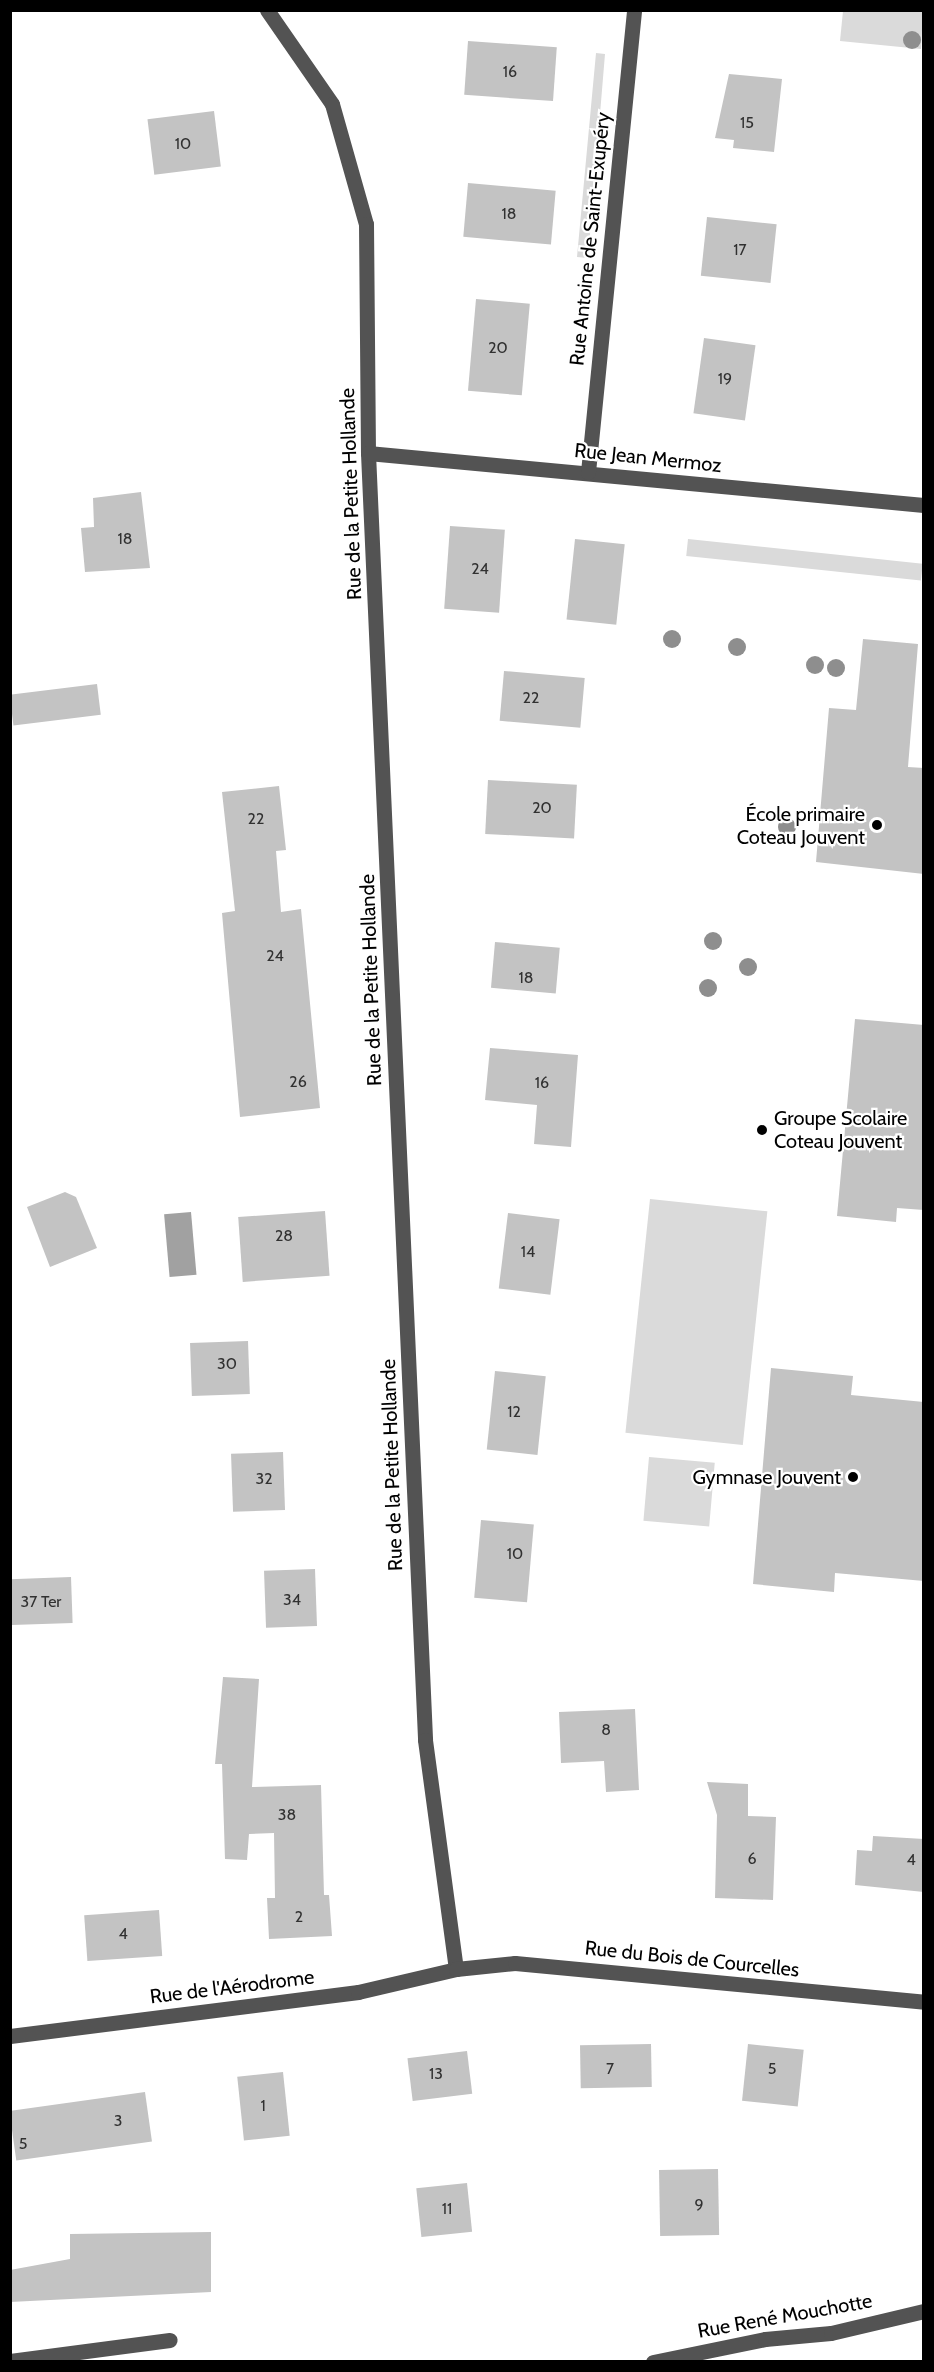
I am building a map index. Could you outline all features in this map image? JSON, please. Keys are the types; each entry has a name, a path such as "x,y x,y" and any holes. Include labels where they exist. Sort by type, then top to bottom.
{"street":[{"name":"Rue de la Petite Hollande","path":"267,10 332,104 366,224 368,453 425,1740 456,1969"},
{"name":"Rue Antoine de Saint-Exupéry","path":"588,472 634,10"},
{"name":"Rue Jean Mermoz","path":"368,453 924,505"},
{"name":"Rue du Bois de Courcelles","path":"456,1969 515,1964 924,2002"},
{"name":"Rue de l'Aérodrome","path":"10,2036 358,1992 456,1969"},
{"name":"Rue René Mouchotte","path":"653,2361 765,2339 831,2333 924,2311"},
{"path":"10,2361 170,2340"}],"shaded area":[{"path":"843,11 923,11 921,49 840,41"},
{"path":"596,53 605,54 588,258 577,257"},
{"path":"688,539 923,564 921,581 686,556"},
{"path":"650,1199 767,1211 743,1445 625,1433"},
{"path":"191,1212 196,1275 170,1277 164,1214"},
{"path":"649,1457 715,1463 709,1527 643,1521"}],"building":[{"path":"468,41 557,47 553,101 464,95"},
{"path":"729,74 782,79 774,152 733,148 734,140 715,138"},
{"path":"214,111 221,167 154,175 147,119"},
{"path":"468,183 556,191 551,244 463,237"},
{"path":"707,217 777,224 770,283 701,276"},
{"path":"476,299 530,304 522,395 468,391"},
{"path":"704,338 755,345 745,420 693,413"},
{"path":"141,492 150,568 85,572 81,528 94,527 93,498"},
{"path":"450,526 505,530 499,613 444,609"},
{"path":"575,539 625,544 616,625 567,620"},
{"path":"863,639 918,644 908,767 924,768 924,874 816,862 829,708 856,710"},
{"path":"504,671 585,678 580,728 500,721"},
{"path":"97,684 101,715 13,725 10,695"},
{"path":"488,780 577,785 574,839 485,834"},
{"path":"279,786 286,850 276,851 281,912 301,909 320,1108 240,1117 222,913 235,911 222,792"},
{"path":"495,942 560,948 556,993 491,988"},
{"path":"855,1019 924,1025 924,1210 897,1208 896,1222 837,1216"},
{"path":"490,1048 578,1055 571,1147 534,1144 537,1105 485,1100"},
{"path":"65,1192 76,1197 97,1248 50,1267 27,1207"},
{"path":"325,1211 330,1276 243,1282 238,1217"},
{"path":"508,1213 560,1219 550,1295 499,1288"},
{"path":"248,1341 250,1394 192,1396 190,1343"},
{"name":"Gymnase Jouvent","path":"771,1368 853,1376 851,1395 924,1402 924,1581 835,1573 834,1592 753,1584"},
{"path":"495,1371 546,1376 537,1455 487,1450"},
{"path":"283,1452 285,1510 233,1512 231,1454"},
{"path":"481,1520 534,1525 527,1602 474,1598"},
{"path":"315,1569 317,1626 266,1628 264,1571"},
{"path":"71,1577 73,1623 12,1625 10,1579"},
{"path":"223,1677 259,1679 252,1787 321,1785 324,1895 329,1895 332,1936 269,1939 267,1898 275,1898 274,1833 249,1834 247,1860 225,1859 222,1764 215,1764"},
{"path":"635,1709 639,1790 606,1792 604,1761 561,1763 559,1712"},
{"path":"707,1782 748,1784 748,1816 776,1817 773,1900 715,1898 717,1815"},
{"path":"873,1836 924,1839 924,1892 855,1885 857,1850 872,1851"},
{"path":"159,1910 162,1956 87,1961 84,1915"},
{"path":"651,2044 652,2087 581,2088 580,2045"},
{"path":"748,2044 804,2050 798,2107 742,2101"},
{"path":"467,2051 472,2094 413,2101 407,2058"},
{"path":"283,2072 290,2136 244,2140 237,2077"},
{"path":"145,2092 152,2142 16,2161 10,2111"},
{"path":"718,2169 719,2235 660,2236 659,2170"},
{"path":"467,2183 472,2232 421,2237 416,2188"},
{"path":"211,2232 211,2292 10,2302 10,2270 70,2259 70,2234"}],"place":[{"name":"École primaire Coteau Jouvent","path":"877,825"},
{"name":"Groupe Scolaire Coteau Jouvent","path":"762,1130"},
{"name":"Gymnase Jouvent","path":"853,1477"}]}
